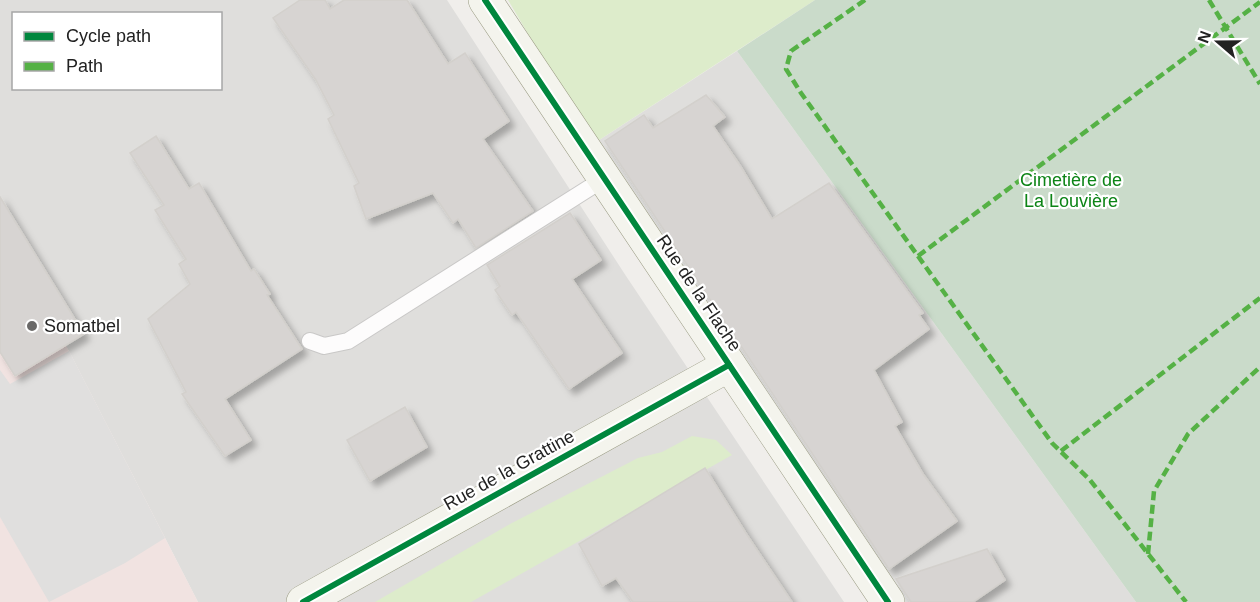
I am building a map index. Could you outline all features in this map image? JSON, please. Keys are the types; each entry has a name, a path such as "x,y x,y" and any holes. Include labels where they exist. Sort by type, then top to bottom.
{"street":[{"name":"Rue de la Flache","path":"486,0 888,602"},
{"name":"Rue de la Grattine","path":"303,602 729,364"}],"lane":[{"path":"310,341 324,346 348,341 605,178"}],"shaded area":[{"path":"0,0 447,0 626,276 844,602 198,602 0,217"},
{"path":"737,51 1136,602 886,602 593,144"},
{"path":"0,217 165,538 198,602 0,602"},
{"path":"69,351 165,538 125,563 49,602 0,517 0,370 10,384"}],"green space":[{"path":"508,0 815,0 593,144"},
{"name":"Cimetière de La Louvière","path":"815,0 1260,0 1260,602 1136,602 737,51"},
{"path":"692,436 716,440 732,455 471,602 375,602 510,524 638,458 662,452"}],"building":[{"path":"300,0 325,0 330,9 344,0 407,0 448,64 465,53 509,121 483,139 533,211 476,248 458,219 453,223 433,193 366,219 354,186 359,183 328,119 334,115 316,80 273,18"},
{"path":"706,95 725,117 713,126 772,219 829,183 923,313 919,315 929,329 874,370 902,422 895,426 923,474 957,521 889,569 605,141 644,115 653,128"},
{"path":"156,136 189,189 199,183 251,271 254,269 270,294 267,295 302,349 225,399 251,440 225,456 182,394 186,392 148,319 190,284 179,264 186,259 155,210 164,205 130,153"},
{"path":"0,197 84,334 15,376 0,352"},
{"path":"570,213 601,260 572,279 622,353 569,389 516,312 512,315 495,290 500,286 487,265"},
{"path":"405,407 427,447 370,481 347,440"},
{"path":"705,468 792,602 633,602 616,578 602,586 579,544"},
{"path":"987,549 1005,580 973,602 911,602 896,579"}],"marked path":[{"path":"865,0 791,51 786,69 1052,443 1090,480 1186,602"},
{"path":"1209,0 1260,84"},
{"path":"918,256 1260,2"},
{"path":"1061,451 1260,298"},
{"path":"1148,554 1154,491 1188,434 1260,367"}],"cycle path":[{"path":"485,0 888,602"},
{"path":"303,602 729,365"}],"place":[{"name":"Somatbel","path":"32,326"}]}
